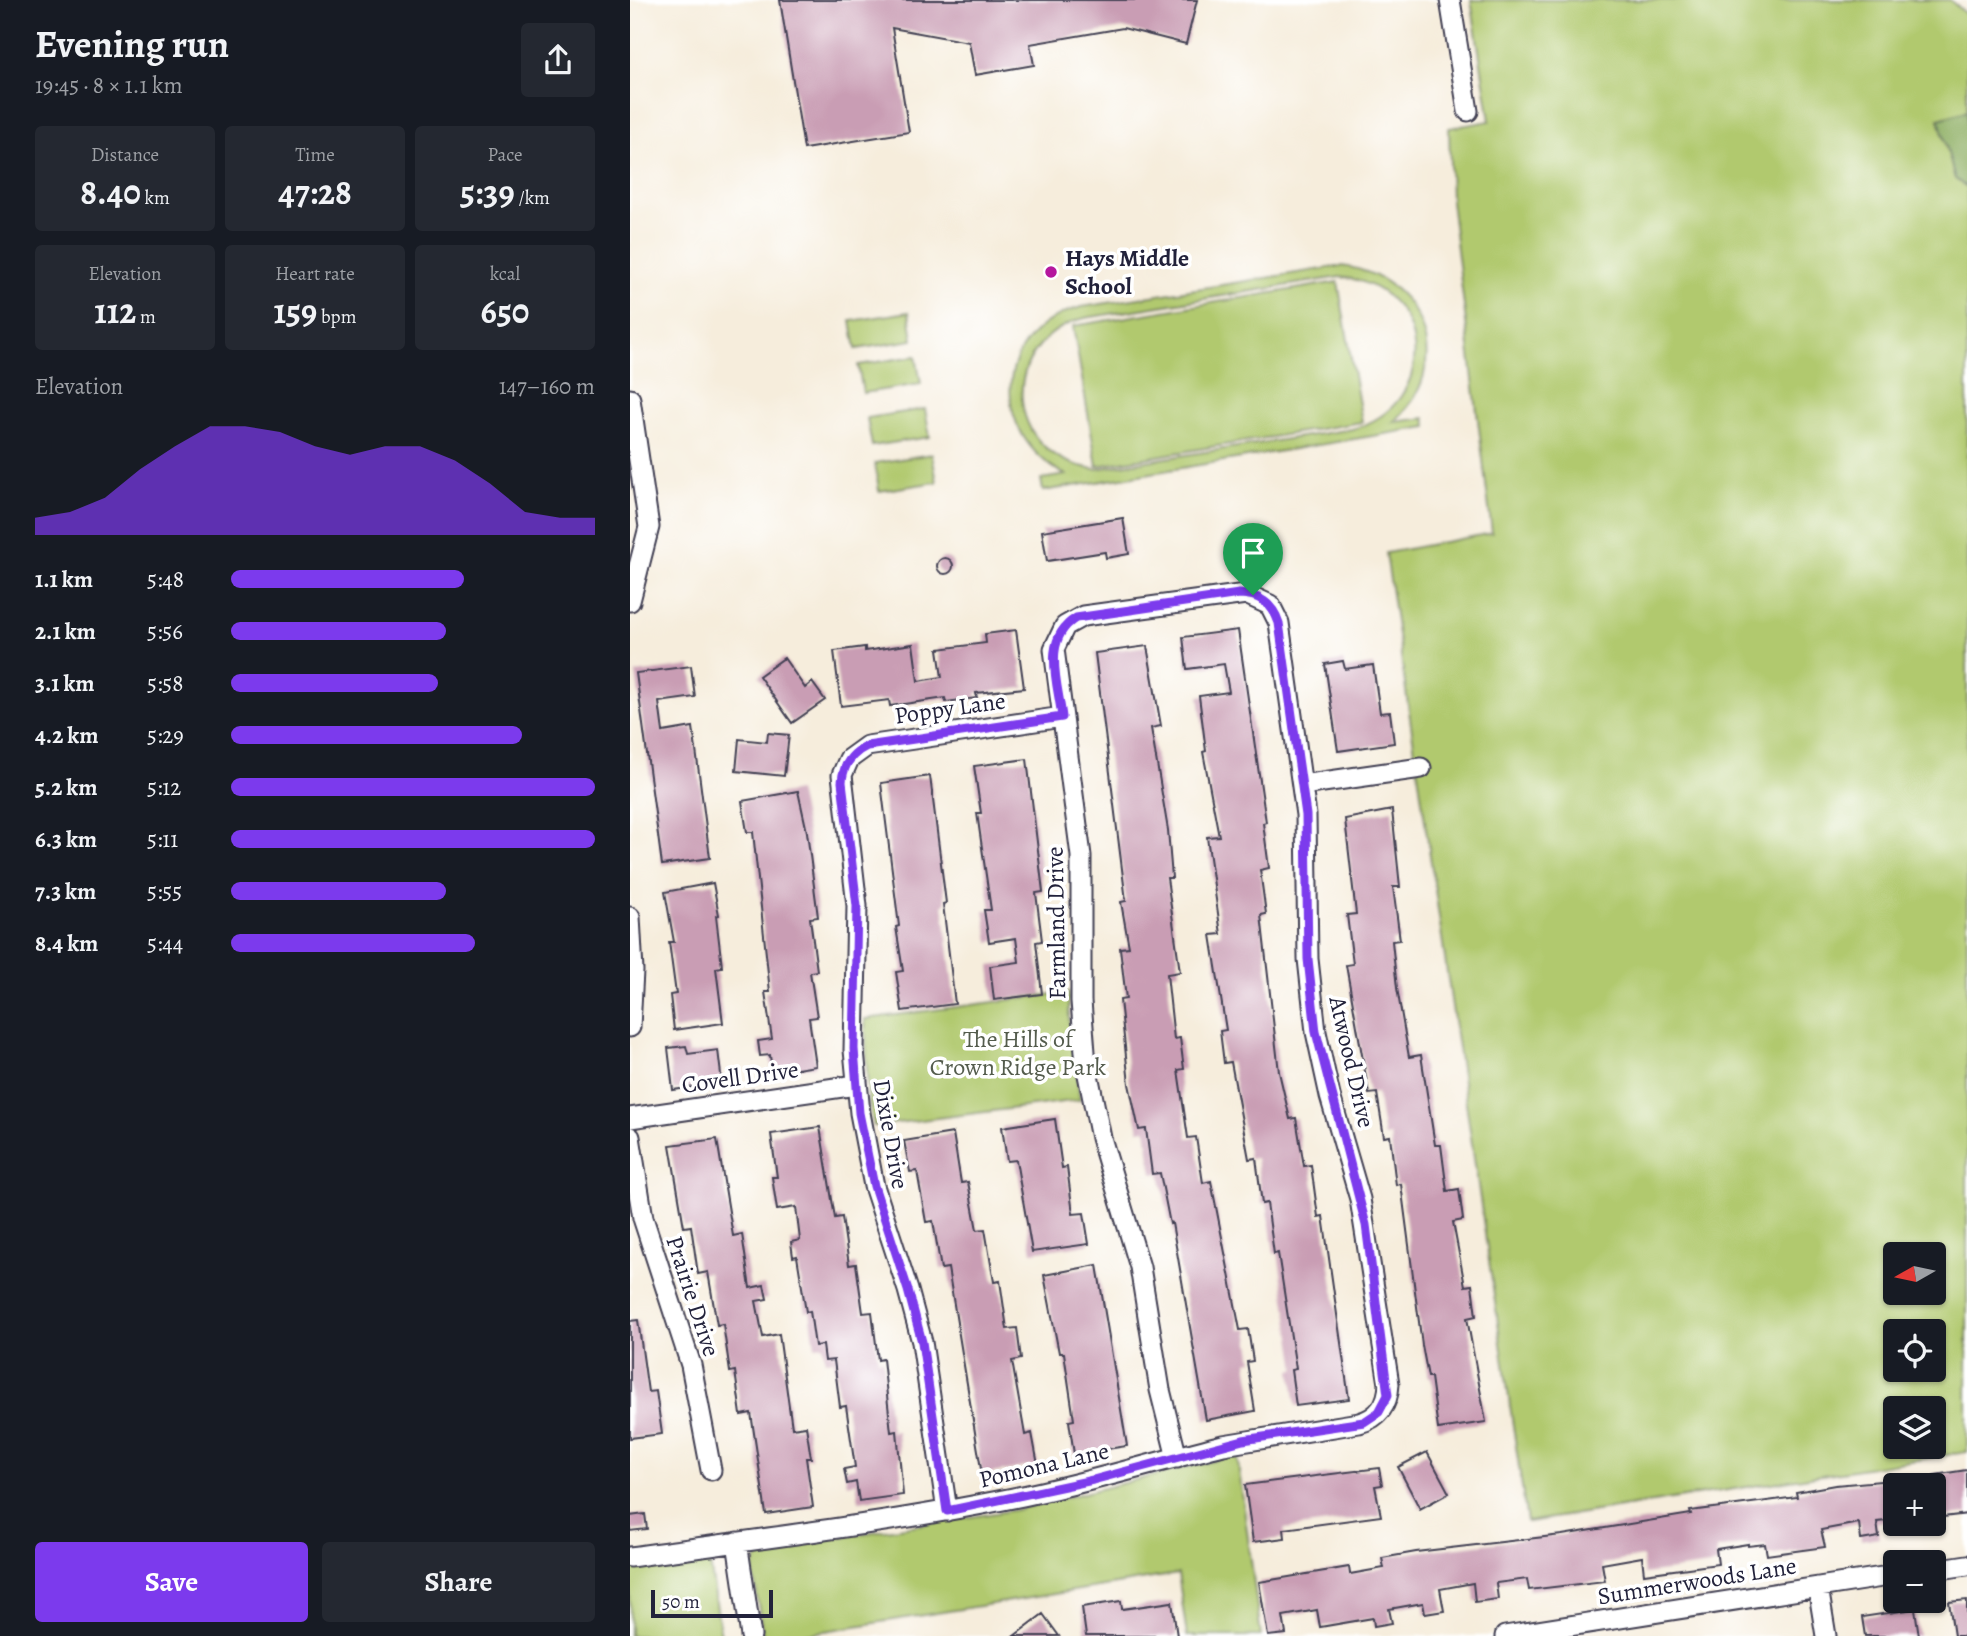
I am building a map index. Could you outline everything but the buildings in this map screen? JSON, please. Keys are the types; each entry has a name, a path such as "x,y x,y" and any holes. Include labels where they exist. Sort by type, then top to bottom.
{"street":[{"path":"1450,0 1468,111"},
{"path":"630,399 649,527 630,601"},
{"name":"Atwood Drive","path":"1060,632 1068,623 1083,616 1239,594 1261,598 1273,609 1279,623 1308,841 1311,996 1325,1078 1354,1173 1366,1225 1389,1384 1388,1395 1379,1412"},
{"name":"Farmland Drive","path":"1060,632 1054,653 1082,856 1081,1001 1086,1065 1101,1138 1140,1267 1160,1390 1177,1458"},
{"name":"Poppy Lane","path":"849,760 861,749 874,744 1062,717"},
{"name":"Dixie Drive","path":"849,760 842,782 857,906 854,1031 856,1085 874,1186 922,1342 947,1511"},
{"path":"1302,785 1421,768"},
{"path":"630,917 633,971 630,1027"},
{"name":"Covell Drive","path":"630,1118 856,1085"},
{"name":"Prairie Drive","path":"630,1137 643,1218 691,1365 711,1470"},
{"name":"Pomona Lane","path":"630,1557 947,1511 1071,1485 1243,1440 1359,1423 1379,1412"},
{"path":"737,1542 751,1636"},
{"path":"1946,1568 1967,1565"},
{"name":"Summerwoods Lane","path":"1505,1636 1599,1629 1883,1577"},
{"path":"1818,1587 1826,1636"}],"green space":[{"path":"1471,0 1950,0 1967,15 1967,111 1939,119 1955,179 1967,187 1967,1452 1946,1455 1946,1396 1883,1396 1883,1459 1923,1459 1527,1522 1386,553 1492,533 1451,201 1449,128 1490,121"},
{"path":"1967,111 1967,187 1955,179 1939,119"},
{"path":"1341,266 1369,273 1392,286 1410,305 1422,327 1426,351 1424,376 1413,400 1393,422 1425,418 1427,427 1043,491 1041,479 1066,475 1040,457 1022,435 1012,410 1011,384 1017,359 1031,337 1052,319 1082,307","holes":["1340,277 1371,285 1394,302 1408,323 1414,348 1412,373 1401,397 1381,416 1352,429 1096,469 1065,461 1042,445 1028,423 1022,399 1024,374 1036,350 1056,331 1085,318"]},
{"path":"1338,282 1362,422 1097,466 1073,326"},
{"path":"909,312 913,340 856,349 851,321"},
{"path":"916,356 921,384 863,393 858,365"},
{"path":"925,409 930,437 872,446 867,418"},
{"path":"932,454 937,482 879,491 875,463"},
{"name":"The Hills of Crown Ridge Park","path":"1069,992 1069,1019 1080,1100 874,1126 868,1097 865,1019"},
{"path":"1237,1455 1261,1636 1187,1636 1178,1574 794,1636 763,1636 753,1570 760,1556 775,1547 1015,1510"},
{"path":"709,1556 721,1636 630,1636 630,1566"}],"place":[{"name":"Hays Middle School","path":"1051,272"}],"route":[{"path":"1239,594 1253,595 1270,605 1279,623 1306,815 1311,996 1325,1078 1354,1173 1366,1225 1389,1384 1386,1402 1379,1412 1364,1422 1243,1440 1093,1480 947,1511 922,1342 874,1186 859,1113 854,1049 857,906 842,775 853,754 867,746 1062,717 1054,649 1060,632 1076,618 1239,594"}]}
